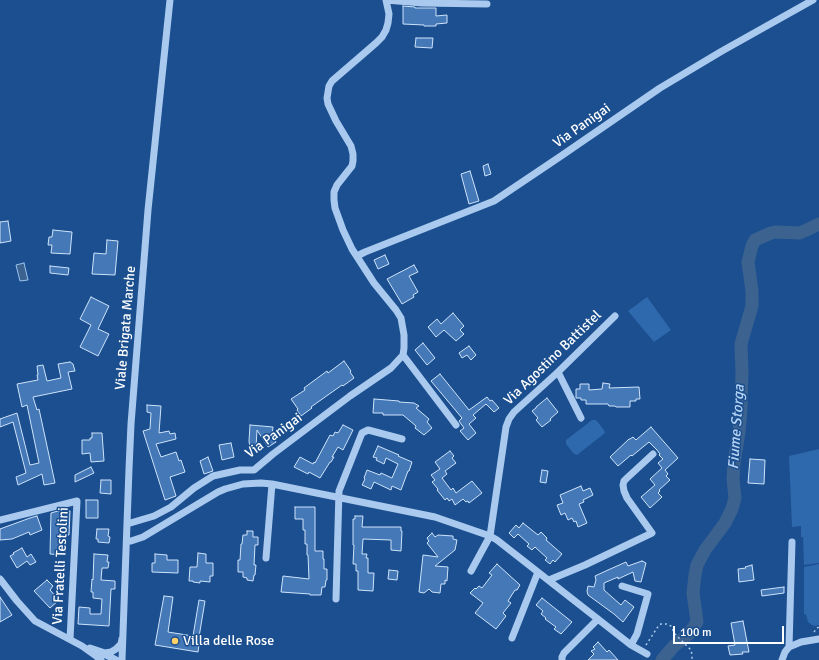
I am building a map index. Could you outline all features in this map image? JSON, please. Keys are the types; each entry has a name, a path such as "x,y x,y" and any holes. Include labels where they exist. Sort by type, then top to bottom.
{"street":[{"name":"Viale Brigata Marche","path":"122,660 129,468 135,374 148,210 170,0"},
{"path":"456,425 402,355 404,348 404,335 401,318 374,283 352,249 343,230 335,208 334,192 337,185 352,166 353,154 351,146 328,104 327,92 332,81 376,43 386,30 389,14 386,0 422,3 487,4"},
{"name":"Via Panigai","path":"357,256 494,201 574,148 660,88 813,0"},
{"name":"Via Agostino Battistel","path":"471,571 490,536 506,427 509,419 514,412 558,372 615,316"},
{"name":"Via Panigai","path":"127,524 154,516 171,507 194,488 214,476 240,470 254,470 350,396 391,368 402,355"},
{"path":"558,372 581,418"},
{"path":"336,599 339,491 362,433 368,430 402,439"},
{"path":"549,580 585,565 652,533 627,498 623,486 624,481 652,454"},
{"path":"251,483 251,476 254,470"},
{"path":"126,541 143,537 218,492 234,486 251,483 272,484 435,517 490,536 497,540 631,645 645,652"},
{"path":"266,558 272,484"},
{"name":"Via Fratelli Testolini","path":"0,520 77,501 70,639"},
{"path":"789,647 792,542"},
{"path":"512,638 538,572"},
{"path":"0,580 36,621 82,646 101,660"},
{"path":"622,586 648,594 637,634 631,645"},
{"path":"562,660 564,653 598,619"},
{"path":"82,646 105,653 111,652 121,644 123,638"},
{"path":"782,660 789,647 801,642 819,639"},
{"path":"99,651 116,660"}],"path":[{"path":"645,652 657,627 664,623 670,625 675,634 687,645 692,652 692,660"}],"shaded area":[{"path":"24,263 28,280 20,281 16,265"},
{"path":"647,297 671,330 654,342 628,311"},
{"path":"592,420 596,420 605,433 577,455 574,454 566,444 566,440"},
{"path":"819,449 819,563 804,565 801,526 792,527 789,456"},
{"path":"819,564 819,625 815,626 808,622 806,615 804,614 804,567"}],"building":[{"path":"403,6 415,8 436,8 436,16 447,15 447,23 436,24 436,26 403,24"},
{"path":"416,38 433,38 432,48 415,47"},
{"path":"488,164 491,174 485,176 483,166"},
{"path":"470,171 479,201 469,204 461,174"},
{"path":"8,221 11,241 0,243 0,222"},
{"path":"53,230 72,232 70,254 51,253 52,245 48,245 49,237 52,237"},
{"path":"107,240 118,241 115,275 92,274 94,253 106,254"},
{"path":"385,255 389,264 378,269 374,260"},
{"path":"414,265 418,272 409,276 418,292 413,295 414,297 402,304 387,279"},
{"path":"50,266 69,268 68,275 50,273"},
{"path":"91,297 109,306 98,329 109,334 98,356 80,347 91,325 80,319"},
{"path":"453,313 464,326 460,330 464,334 456,341 444,330 436,337 428,327 437,319 441,324"},
{"path":"423,343 435,358 427,365 415,350"},
{"path":"469,346 476,355 471,360 467,355 462,358 459,353"},
{"path":"344,361 354,378 311,407 312,408 301,416 291,399 305,390 304,388 327,371 328,373"},
{"path":"70,362 73,364 75,371 68,372 72,389 33,397 37,410 39,409 55,483 44,485 42,474 18,485 16,477 26,473 13,422 0,427 0,419 17,413 30,465 39,463 27,405 22,407 17,384 38,380 37,366 43,365 47,381 61,378 58,364"},
{"path":"440,374 469,410 487,397 499,408 494,412 486,404 473,415 476,418 469,424 476,433 468,440 460,431 464,428 459,421 462,418 431,381"},
{"path":"603,383 610,384 609,388 639,387 640,399 630,401 630,407 616,407 609,406 608,404 586,404 586,400 576,398 576,389 580,389 580,384 589,384 589,390 602,389"},
{"path":"547,398 558,412 542,427 536,420 538,418 532,411"},
{"path":"374,399 414,403 419,406 416,408 429,419 427,422 432,428 424,435 403,415 383,415 383,413 373,413"},
{"path":"147,405 161,406 159,433 169,431 170,434 175,433 176,439 156,444 161,457 176,452 179,461 181,460 185,472 170,477 176,496 165,500 143,431 150,429 151,413 147,412"},
{"path":"250,425 273,427 272,435 276,442 268,447 257,430 256,448 250,448"},
{"path":"343,425 353,430 343,450 338,447 332,457 334,457 320,478 309,472 308,474 294,467 300,457 313,464 314,462 315,463 330,435 333,436 335,432 338,433"},
{"path":"651,427 678,458 665,470 668,474 666,476 670,480 659,490 660,491 658,493 662,497 650,508 641,497 655,485 650,479 662,468 658,463 663,459 657,450 649,442 618,466 610,457 629,439 633,437 636,440"},
{"path":"92,433 102,433 104,461 91,462 90,453 82,454 82,440 90,440 90,438 92,438"},
{"path":"231,443 234,457 222,460 219,445"},
{"path":"378,446 412,462 401,490 392,486 391,490 374,482 371,489 362,485 367,470 380,475 381,473 392,478 398,464 386,458 384,464 376,460 377,458 373,457"},
{"path":"450,451 454,456 452,458 456,463 445,471 447,474 442,478 451,490 453,488 456,493 472,481 482,493 469,503 463,499 455,505 452,499 449,501 447,498 445,500 432,482 435,480 431,475 440,469 435,462"},
{"path":"208,457 213,471 204,474 200,461"},
{"path":"750,459 765,460 764,484 748,483"},
{"path":"91,467 94,473 75,482 75,475"},
{"path":"542,470 548,471 546,483 540,482"},
{"path":"101,480 111,480 111,494 100,493"},
{"path":"581,486 583,491 590,488 593,495 583,500 584,502 579,504 587,523 578,527 576,521 574,522 572,518 568,520 565,513 561,515 557,505 563,503 560,495"},
{"path":"86,500 98,500 98,518 86,518"},
{"path":"295,507 315,507 315,551 323,551 324,569 327,569 327,580 325,587 322,587 321,595 281,592 283,576 309,579 307,544 305,544 303,519 295,519"},
{"path":"58,511 70,511 69,535 66,535 65,555 50,554 51,513"},
{"path":"37,516 42,530 30,535 29,532 12,539 0,540 0,529"},
{"path":"355,516 363,516 362,527 401,527 402,531 401,551 391,550 391,540 363,539 362,554 367,554 366,558 368,558 368,573 374,573 373,591 358,590 358,571 356,571 356,564 353,564 353,519 355,519"},
{"path":"523,523 538,535 541,532 547,538 546,540 562,554 555,562 553,560 550,564 545,560 547,558 535,547 532,550 527,546 529,544 518,534 514,538 509,533 516,525 519,528"},
{"path":"97,529 109,529 109,543 98,542 98,539 96,539"},
{"path":"247,531 253,531 253,537 258,537 258,545 255,545 254,565 256,565 253,581 247,580 247,578 243,577 243,572 238,572 238,560 240,560 241,544 243,535 247,535"},
{"path":"432,533 435,537 438,535 453,536 453,539 457,540 455,550 435,566 448,567 447,581 445,580 445,584 441,584 440,593 432,592 429,589 424,593 419,592 423,555 438,557 427,543 429,541 427,538"},
{"path":"22,548 27,557 31,554 36,562 30,565 27,561 17,568 10,556"},
{"path":"198,553 206,554 206,563 213,563 213,576 210,576 210,582 200,581 200,583 189,581 190,567 197,567"},
{"path":"94,554 108,555 108,568 102,568 101,580 115,581 115,589 111,589 109,626 78,624 79,607 90,608 90,614 101,614 102,599 93,598 93,592 91,592"},
{"path":"155,554 167,555 167,560 178,560 178,573 152,572 152,563 155,563"},
{"path":"642,561 646,563 641,582 635,581 633,572 618,579 618,577 604,583 604,590 621,605 625,600 634,607 623,622 588,595 588,586 594,587 596,580 595,576 626,562 628,566"},
{"path":"497,564 520,585 508,601 511,603 503,613 506,616 496,629 475,613 483,603 470,593 479,586 482,588 492,575 489,573"},
{"path":"752,565 754,580 739,582 738,569 746,568 745,567"},
{"path":"389,570 398,571 397,580 388,579"},
{"path":"47,580 53,586 50,590 59,600 50,608 34,591"},
{"path":"784,587 784,593 762,596 761,590"},
{"path":"164,596 173,597 168,632 193,636 199,600 205,601 198,652 155,645"},
{"path":"0,597 12,615 0,622"},
{"path":"542,598 572,622 561,634 554,629 556,627 545,619 546,618 541,614 543,611 536,605"},
{"path":"743,621 749,652 730,655 728,646 735,645 731,623"},
{"path":"598,642 607,652 609,650 618,660 588,660 594,654 591,651 595,649 593,647"}],"waterway":[{"name":"Fiume Storga","path":"662,660 674,646 689,634 697,622 693,593 697,565 705,550 725,523 732,509 735,498 733,479 741,410 741,344 752,306 752,291 748,262 752,246 755,240 771,233 800,233 819,224"}],"place":[{"name":"Villa delle Rose","path":"175,641"}]}
